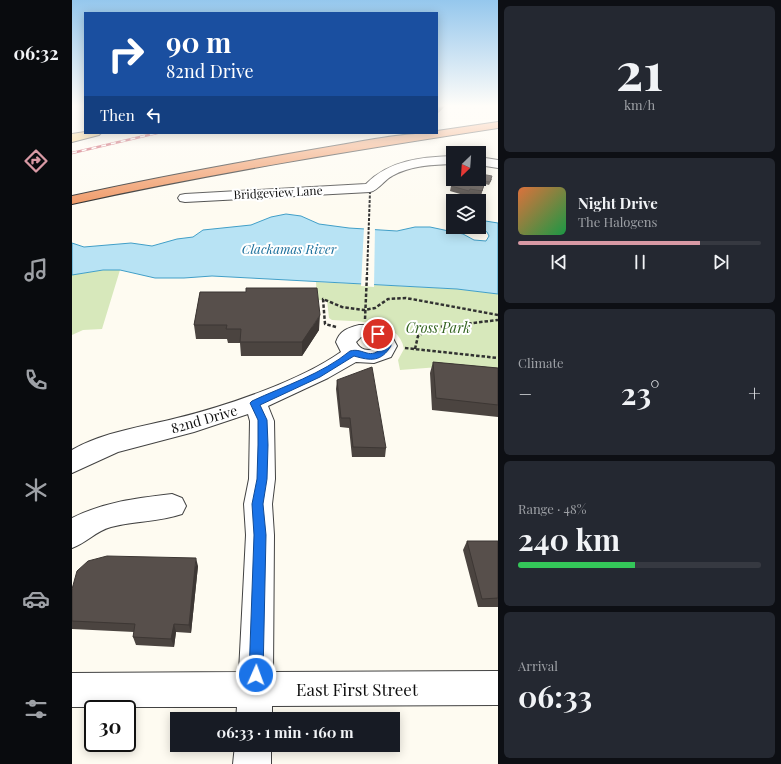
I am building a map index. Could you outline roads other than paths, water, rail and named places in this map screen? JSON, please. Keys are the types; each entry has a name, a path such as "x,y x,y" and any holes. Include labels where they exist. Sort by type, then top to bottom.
{"highway":[{"path":"166,167 339,141"},
{"path":"72,200 163,180 263,161 396,141"}],"street":[{"name":"Bridgeview Lane","path":"185,198 370,190 382,176 401,167 422,162 446,160"},
{"path":"486,162 498,164"},
{"name":"82nd Drive","path":"73,461 110,445 203,421 255,403 317,375 346,359 353,353"},
{"path":"255,403 262,420 263,445 262,479 258,504 260,535 255,704"},
{"path":"72,535 81,527 122,511 172,506"},
{"name":"East First Street","path":"72,690 255,704 498,688"},
{"path":"252,764 253,752"}],"water":[{"name":"Clackamas River","path":"286,214 301,216 319,224 349,228 397,231 415,227 430,227 446,230 446,234 463,234 474,240 486,241 489,236 486,231 486,221 498,223 498,294 457,289 212,276 155,278 120,270 103,270 72,275 72,243 84,247 131,243 152,246 177,239 193,237 203,230 251,225 271,217"}],"railway":[{"path":"72,153 124,141"}],"park label":[{"name":"Cross Park","path":"438,327"}]}
